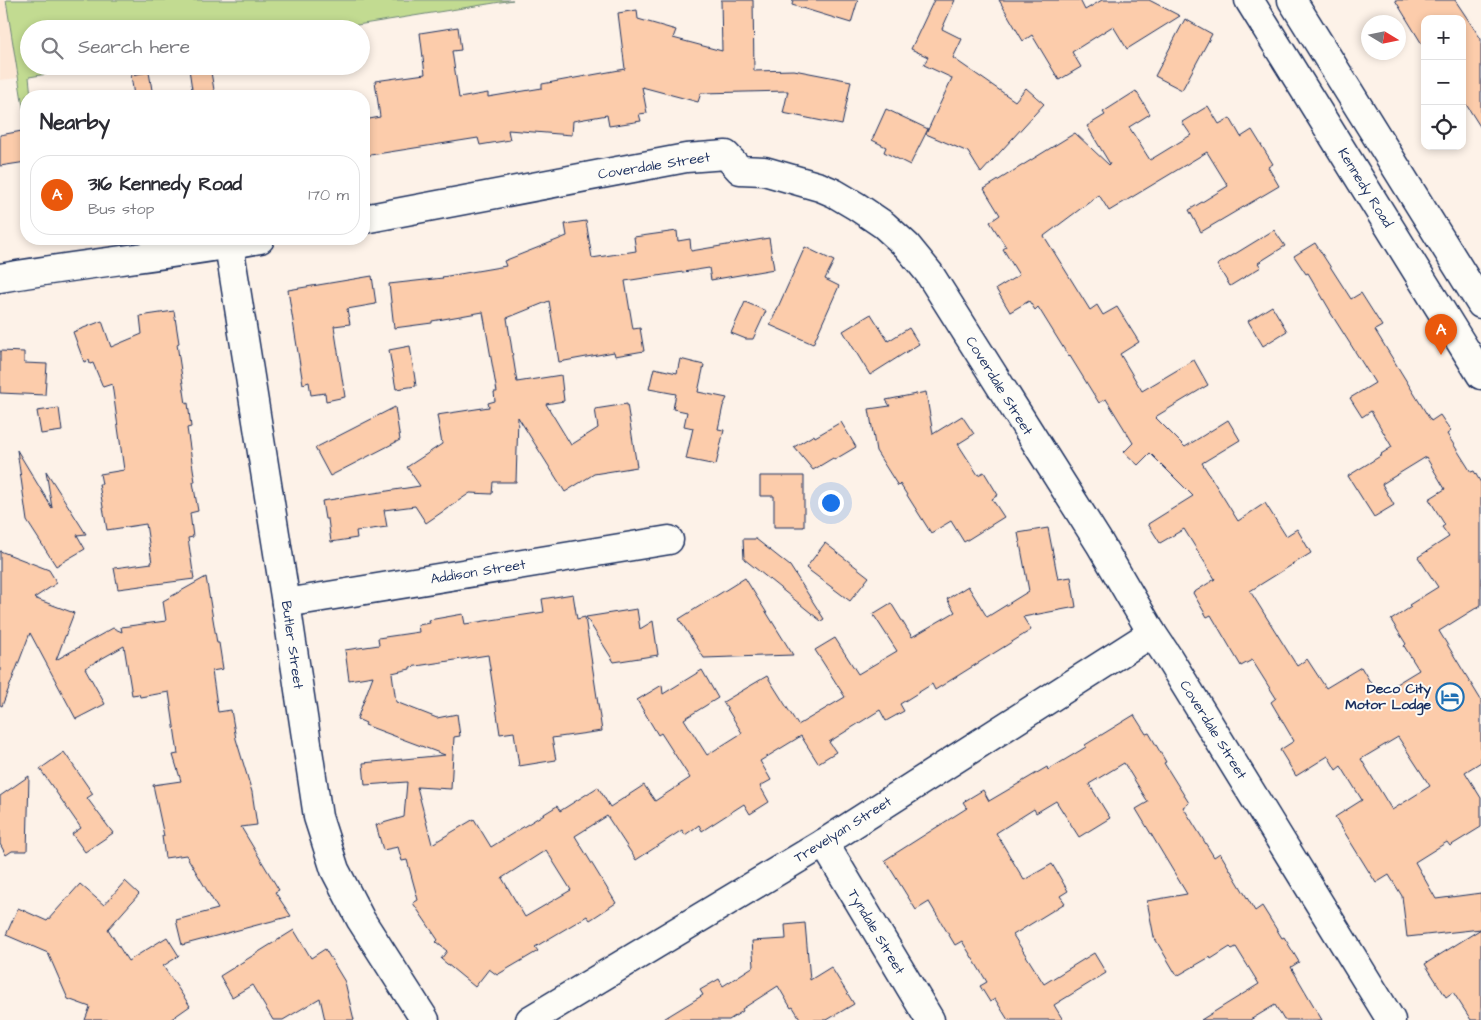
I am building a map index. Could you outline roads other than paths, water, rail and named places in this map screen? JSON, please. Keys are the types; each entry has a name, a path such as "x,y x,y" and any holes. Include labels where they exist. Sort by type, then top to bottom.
{"street":[{"name":"Kennedy Road","path":"1249,0 1481,375"},
{"path":"1292,0 1481,304"},
{"name":"Coverdale Street","path":"370,218 686,158 726,154 740,170 764,171 820,187 856,206 884,225 907,246 929,273 1100,544 1152,633 1391,1020"},
{"path":"0,278 229,245"},
{"name":"Butler Street","path":"229,245 318,817 335,870 361,920 425,1020"},
{"name":"Addison Street","path":"286,603 669,540"},
{"name":"Trevelyan Street","path":"530,1020 824,842 1152,633"},
{"name":"Tyndale Street","path":"824,842 930,1020"}],"place":[{"name":"316 Kennedy Road","path":"1441,355"},
{"name":"Deco City Motor Lodge","path":"1450,697"}]}
